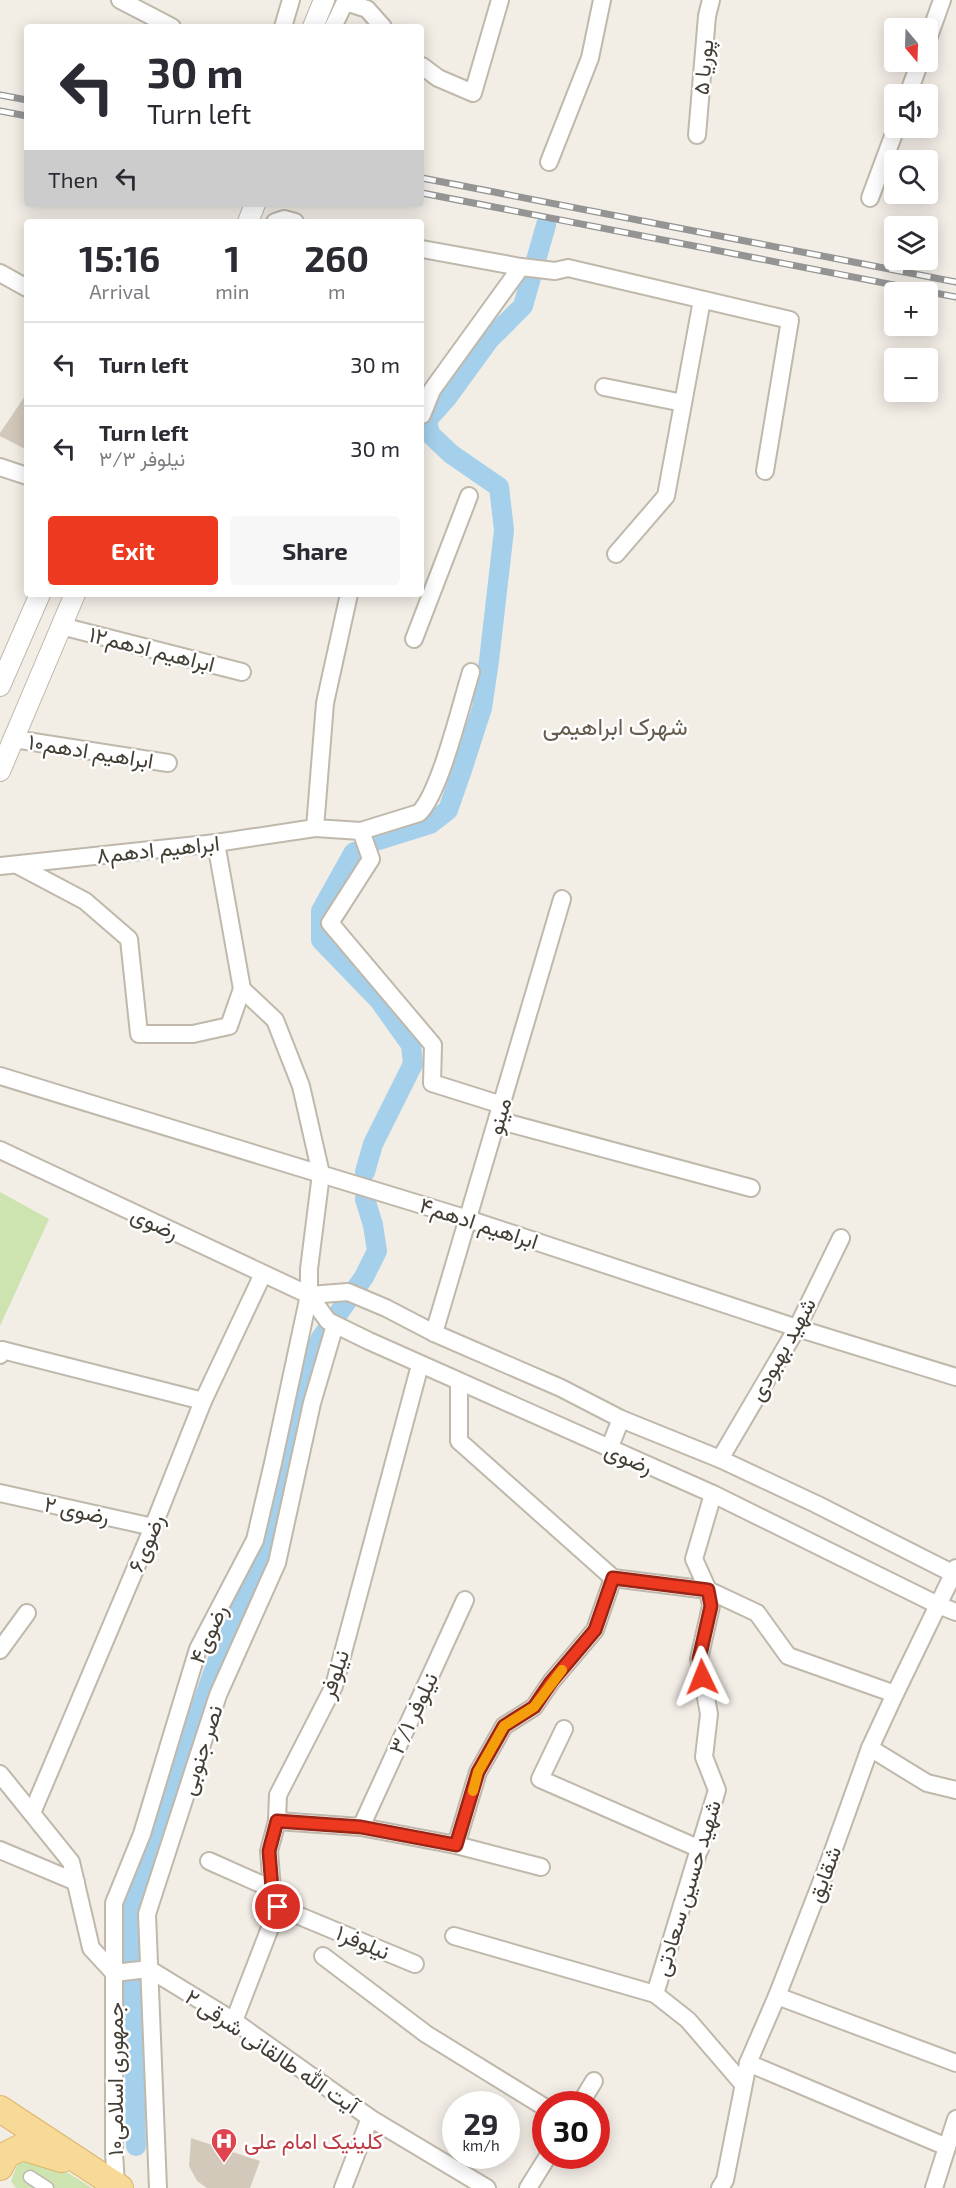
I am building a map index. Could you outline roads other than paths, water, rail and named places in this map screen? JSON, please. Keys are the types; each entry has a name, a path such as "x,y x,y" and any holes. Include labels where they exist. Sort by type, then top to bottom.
{"main road":[{"path":"0,2109 118,2187"},
{"path":"0,2167 6,2155 22,2147 91,2168"}],"street":[{"path":"120,0 166,24"},
{"path":"284,24 291,0"},
{"path":"314,24 324,0"},
{"path":"424,68 438,78 473,93 500,0"},
{"path":"549,162 590,58 602,0"},
{"name":"پوریا ۵","path":"697,135 707,16 711,0"},
{"path":"936,18 942,0"},
{"path":"334,24 345,1 367,9 380,24"},
{"path":"870,198 892,138"},
{"path":"424,249 521,267 555,271 568,268 790,320 765,471"},
{"path":"424,410 432,390 521,267"},
{"path":"0,273 24,286"},
{"path":"616,554 666,496 702,300"},
{"path":"604,387 683,403"},
{"path":"0,467 24,475"},
{"path":"414,639 427,588 469,496"},
{"path":"0,686 39,597"},
{"path":"0,771 74,597"},
{"path":"315,828 325,703 348,597"},
{"name":"ابراهیم ادهم۱۲","path":"61,626 242,672"},
{"path":"471,672 435,788 426,806 418,813 361,831 371,859 330,922 433,1045 432,1083 500,1113 751,1188"},
{"name":"ابراهیم ادهم۱۰","path":"14,739 168,763"},
{"name":"ابراهیم ادهم۸","path":"8,865 216,843 315,828 361,831"},
{"path":"8,865 85,901 129,939 139,1034 193,1034 229,1026 242,989 216,843"},
{"name":"مینو","path":"434,1333 562,899"},
{"path":"242,989 275,1020 301,1086 321,1174"},
{"name":"ابراهیم ادهم۴","path":"0,1076 468,1219 797,1328 956,1377"},
{"name":"رضوی","path":"0,1150 309,1295 348,1292 434,1333 561,1388 621,1419 720,1459 955,1572"},
{"name":"رضوی۴","path":"119,1973 114,1903 142,1834 198,1649 255,1540 309,1295 309,1269 321,1174"},
{"name":"شهید بهبودی","path":"720,1459 797,1328 841,1238"},
{"name":"رضوی۶","path":"32,1813 153,1527 203,1401 263,1274"},
{"name":"رضوی","path":"309,1295 328,1321 335,1325 459,1383 713,1494 956,1612"},
{"name":"نصر جنوبی","path":"158,2188 147,1914 218,1695 277,1563 312,1402 335,1325"},
{"path":"1,1352 203,1401"},
{"name":"نیلوفر","path":"278,1907 272,1888 269,1851 277,1821 278,1795 334,1686 420,1365"},
{"path":"459,1383 459,1441 613,1578 708,1590 757,1613 788,1656 895,1694"},
{"path":"609,1449 621,1419"},
{"name":"رضوی ۲","path":"0,1493 153,1527"},
{"path":"708,1590 694,1559 713,1494"},
{"name":"شقایق","path":"720,2188 725,2180 748,2063 828,1865 870,1748 955,1572"},
{"path":"456,1845 478,1772 504,1726 534,1707 551,1682 595,1630 613,1578"},
{"name":"شهید حسین سعادتی","path":"708,1590 711,1606 699,1659 710,1714 704,1757 717,1790 655,1994 688,2020 743,2084"},
{"name":"نیلوفر ۳/۱","path":"361,1827 465,1600"},
{"path":"0,1650 27,1613"},
{"path":"564,1729 540,1779 700,1849"},
{"path":"870,1748 927,1783 956,1790"},
{"path":"0,1774 71,1862 91,1948 119,1973 150,1969"},
{"path":"277,1821 361,1827 456,1845 541,1867"},
{"path":"0,1850 76,1882"},
{"path":"209,1862 272,1888"},
{"path":"234,2021 278,1907"},
{"name":"نیلوفر۱","path":"278,1907 415,1964"},
{"path":"454,1936 655,1994"},
{"path":"322,1956 426,2034 532,2099"},
{"name":"آیت الله طالقانی شرقی ۲","path":"150,1969 234,2021 370,2118 487,2188"},
{"name":"جمهوری اسلامی۱۰","path":"118,2187 114,2153 119,1973"},
{"path":"777,1996 956,2063"},
{"path":"748,2063 947,2147"},
{"path":"588,2091 594,2081"},
{"path":"343,2188 370,2118"},
{"path":"934,2188 956,2119"},
{"path":"528,2188 540,2169"},
{"path":"30,2177 46,2188"}],"waterway":[{"path":"379,840 430,824 448,810 482,708 504,530 499,487 451,454 430,434 427,420 446,399 489,340 523,306 546,225"},
{"path":"354,852 321,911 321,940 379,1000 411,1045 413,1064 373,1144 365,1172"},
{"path":"136,2146 131,1904 217,1662 263,1547 300,1384 321,1338 364,1277 377,1251 373,1225 365,1199"}],"railway":[{"path":"0,95 24,99"},
{"path":"0,111 24,115"},
{"path":"424,178 956,282"},
{"path":"424,193 956,297"}],"place":[{"name":"کلینیک امام علی","path":"224,2164"}],"district":[{"name":"شهرک ابراهیمی","path":"615,727"}]}
